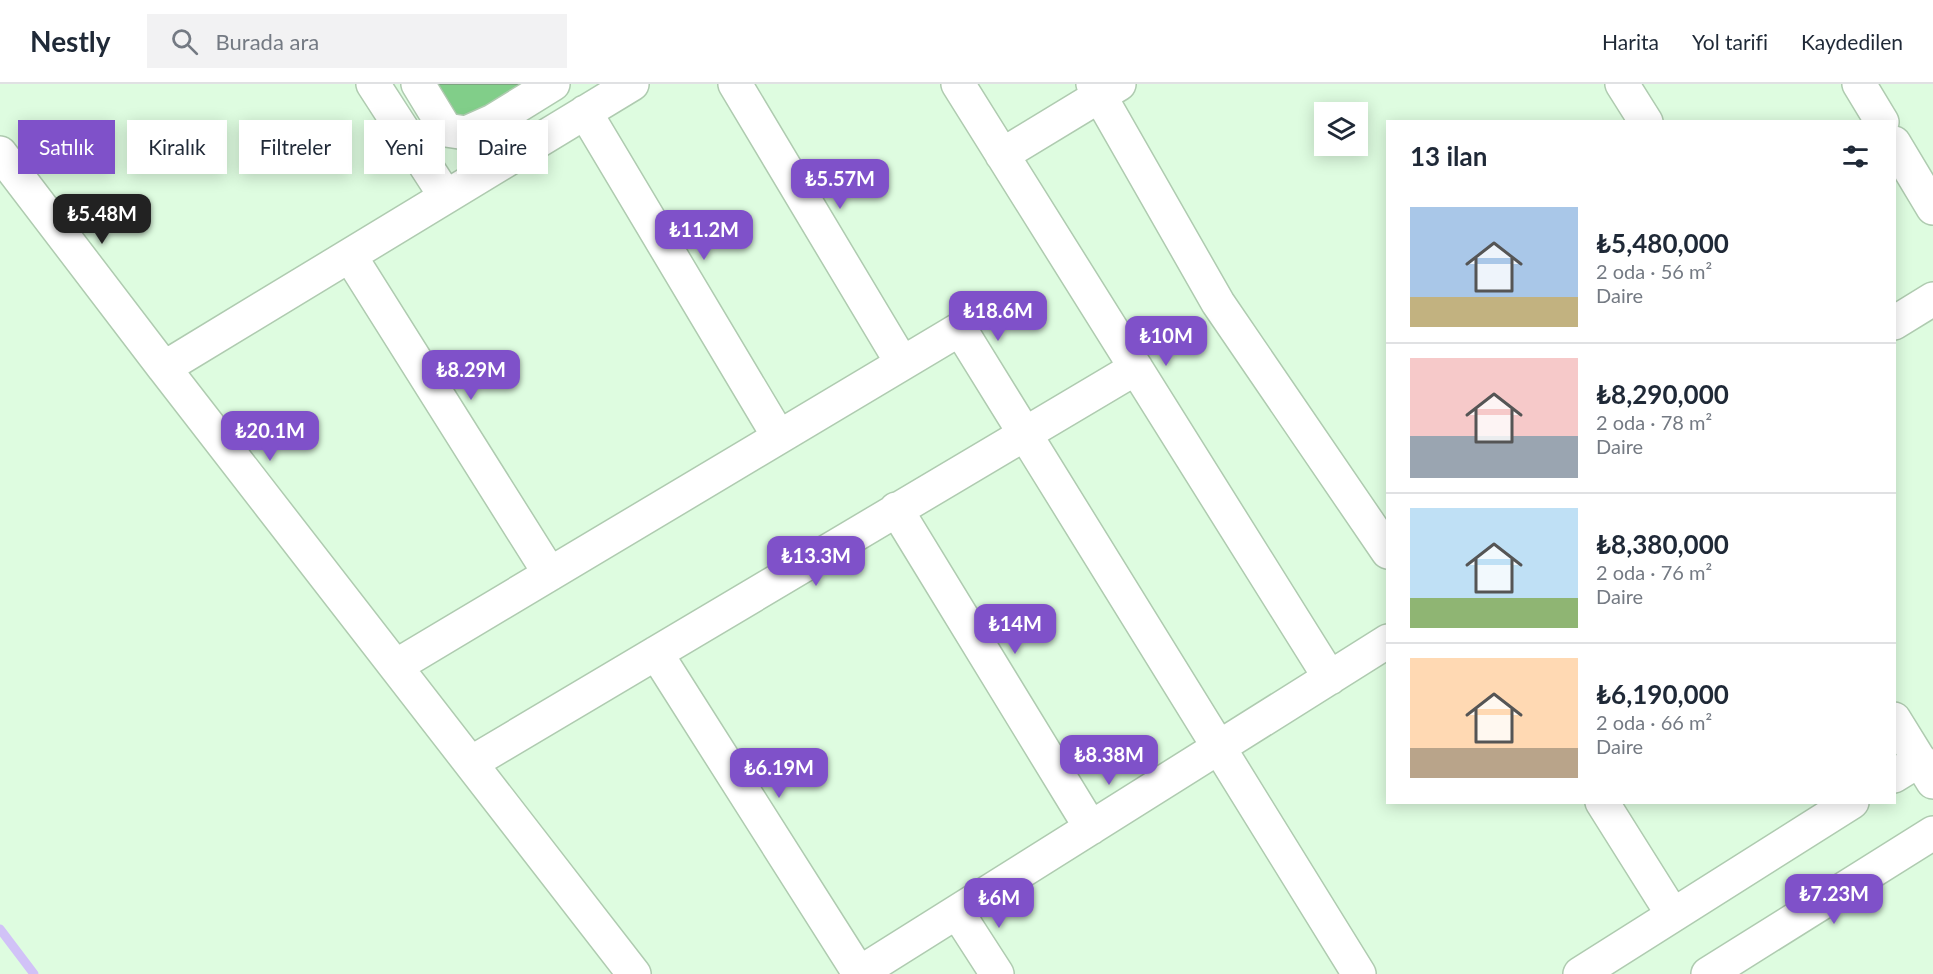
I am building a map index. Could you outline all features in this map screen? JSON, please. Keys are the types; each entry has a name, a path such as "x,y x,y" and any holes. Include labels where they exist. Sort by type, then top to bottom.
{"street":[{"path":"373,84 446,197"},
{"path":"418,84 446,130 466,134 493,121 553,84"},
{"path":"164,368 632,84"},
{"path":"735,84 902,363"},
{"path":"958,84 1330,678"},
{"path":"1622,84 1645,120"},
{"path":"1859,84 1881,120"},
{"path":"1002,154 1104,88 1218,303 1386,549"},
{"path":"585,112 780,437"},
{"path":"1896,146 1933,208"},
{"path":"0,153 634,974"},
{"path":"350,256 550,574"},
{"path":"1896,322 1933,299"},
{"path":"396,666 960,329 1359,974"},
{"path":"471,764 1136,368"},
{"path":"896,509 1091,828"},
{"path":"656,653 858,974 1386,642"},
{"path":"1896,724 1916,773"},
{"path":"1603,804 1673,915"},
{"path":"1580,974 1849,804"},
{"path":"1711,973 1933,833"},
{"path":"957,912 997,974"}],"building":[{"path":"438,84 535,84 476,120 460,120"}],"waterway":[{"path":"0,929 34,974"}]}
